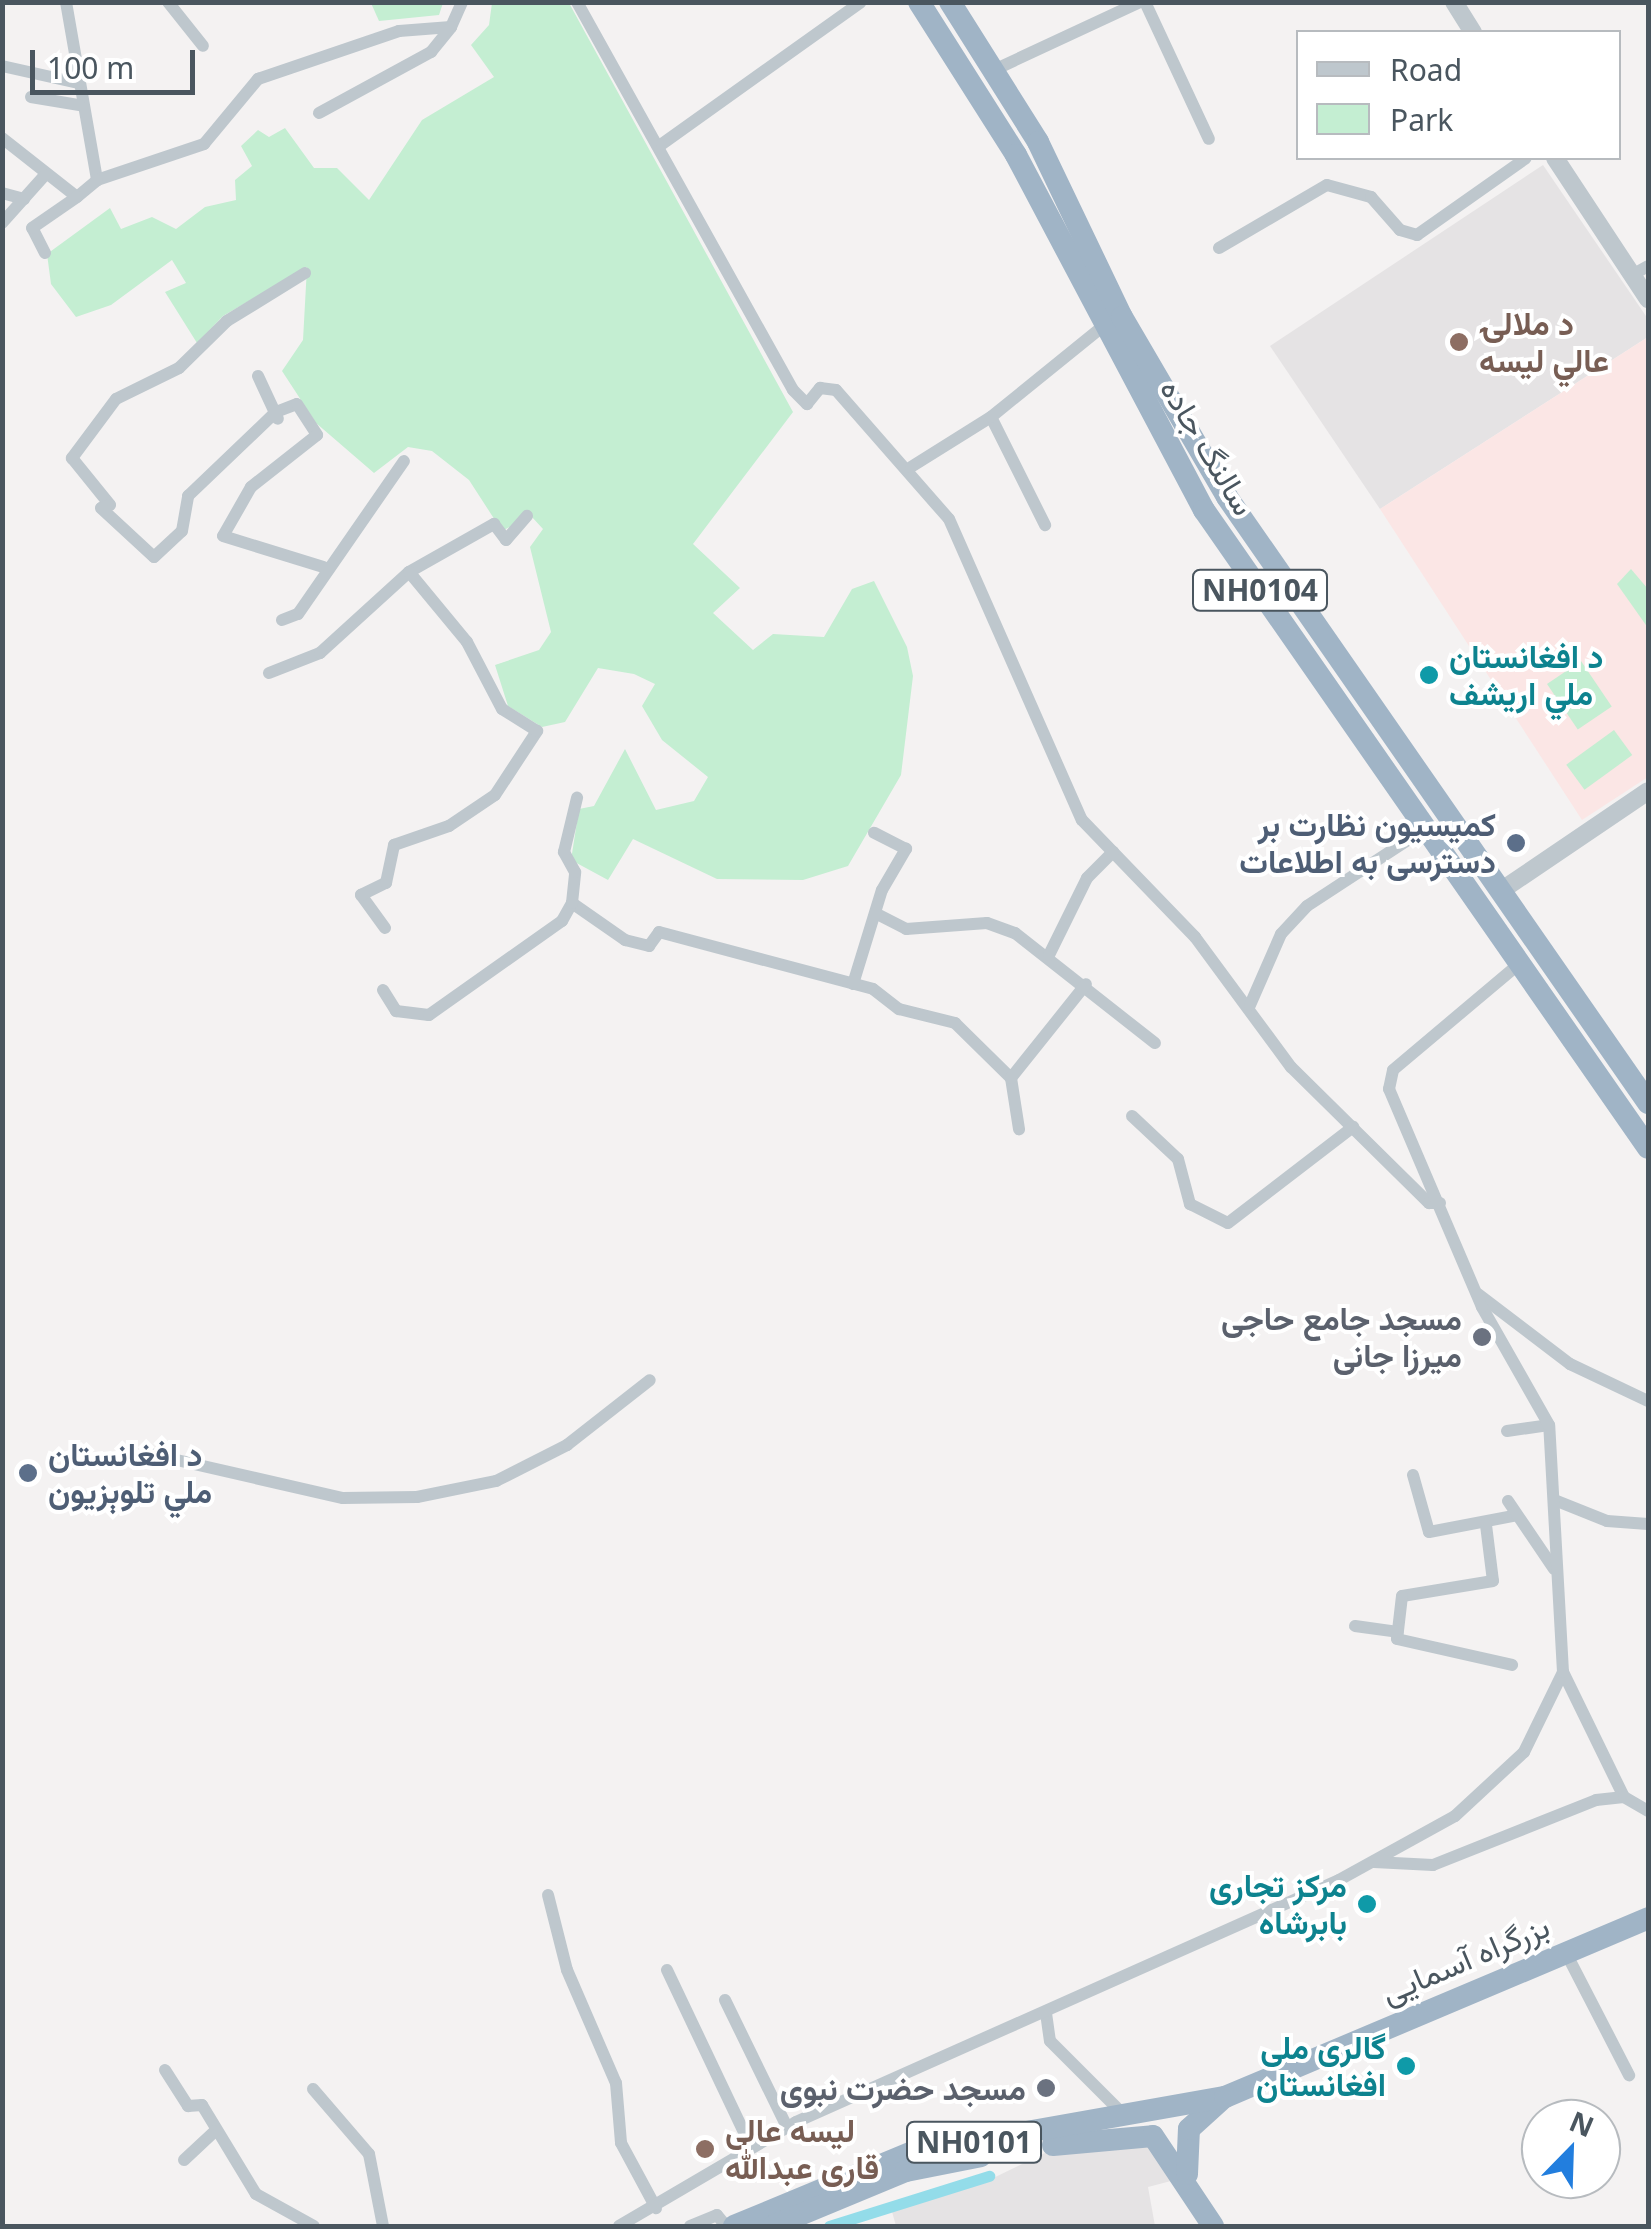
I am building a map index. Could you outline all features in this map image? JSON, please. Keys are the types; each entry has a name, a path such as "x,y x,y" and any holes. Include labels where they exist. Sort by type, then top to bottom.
{"highway":[{"name":"سالنگ جاده","path":"919,2 1016,155 1102,328 1204,510 1648,1148"},
{"name":"سالنگ جاده","path":"950,2 1082,223 1122,318 1227,496 1648,1103"},
{"path":"1311,663 1333,648"},
{"name":"بزرگراه آسمایی","path":"734,2226 914,2152 1225,2097 1648,1918"},
{"path":"1190,2187 1182,2150 1189,2129 1225,2097"},
{"name":"NH0101","path":"773,2226 924,2166 1139,2133 1162,2142 1213,2226"}],"street":[{"path":"66,2 78,106 97,180"},
{"path":"168,2 202,46"},
{"path":"319,112 431,52 462,2"},
{"path":"578,2 662,144 793,390 806,404 820,388 836,390 909,466 981,579 1082,820 1250,1005 1290,1067 1429,1203 1440,1203"},
{"path":"662,144 861,2"},
{"path":"994,70 1143,2 1209,139"},
{"path":"1454,2 1472,30"},
{"path":"45,253 32,228 97,180 204,144 258,79 399,31 450,27"},
{"path":"2,66 78,83"},
{"path":"31,97 78,106"},
{"path":"2,138 76,197"},
{"path":"1219,248 1327,186 1371,197 1400,230 1417,235 1523,160"},
{"path":"1558,160 1640,270 1648,298"},
{"path":"2,223 45,175"},
{"path":"2,193 24,199"},
{"path":"306,273 226,320 179,368 116,399 72,458 110,505 101,508 154,557 182,531 188,496 297,404 317,435 251,487 223,536 324,567"},
{"path":"909,466 992,417 1102,328"},
{"path":"258,376 278,419"},
{"path":"992,417 1045,525"},
{"path":"282,620 292,622 324,567 404,461"},
{"path":"269,673 320,652 409,572 494,524 506,540 526,516"},
{"path":"385,928 362,894 386,883 394,845 450,826 494,795 537,731 502,709 467,642 409,572"},
{"path":"1502,890 1648,791"},
{"path":"383,990 396,1011 429,1015 562,921 572,903 575,872 564,852 578,798"},
{"path":"1250,1005 1281,934 1307,906 1426,828"},
{"path":"854,984 877,914 906,850 874,833"},
{"path":"1049,955 1088,878 1114,852"},
{"path":"572,903 625,940 649,946 659,932 854,984 900,1010 955,1023 1011,1078 1019,1129"},
{"path":"877,914 906,929 987,923 1049,955 1156,1042"},
{"path":"1520,964 1389,1079 1476,1293 1549,1425 1558,1501 1554,1568 1564,1672 1624,1797 1648,1811"},
{"path":"1011,1078 1086,984"},
{"path":"1132,1116 1178,1159 1190,1204 1228,1223 1353,1127"},
{"path":"1476,1293 1570,1364 1648,1401"},
{"path":"146,1453 343,1498 417,1497 496,1481 568,1446 650,1380"},
{"path":"1507,1431 1549,1425"},
{"path":"1413,1475 1425,1530 1486,1524 1513,1516"},
{"path":"1508,1501 1513,1516 1554,1568"},
{"path":"1558,1501 1607,1521 1648,1524"},
{"path":"1486,1524 1493,1582 1402,1596 1398,1632 1400,1641 1430,1640 1462,1658 1512,1665"},
{"path":"1355,1626 1398,1632"},
{"path":"619,2226 656,2208 787,2127 1374,1862 1508,1773 1564,1672"},
{"path":"1374,1862 1434,1865 1548,1816 1624,1797"},
{"path":"548,1895 567,1970 616,2083 621,2143 656,2208"},
{"path":"1565,1952 1628,2075"},
{"path":"667,1970 751,2148"},
{"path":"725,2000 787,2127"},
{"path":"1046,2013 1050,2041 1125,2117"},
{"path":"166,2070 268,2207 314,2226"},
{"path":"313,2089 369,2154 383,2226"},
{"path":"184,2160 215,2131"},
{"path":"690,2226 718,2215 726,2226"}],"shaded area":[{"name":"د ملالۍ عالي لیسه","path":"1543,165 1648,319 1648,337 1380,509 1270,346"},
{"path":"1648,337 1648,777 1582,820 1380,509"},
{"path":"1146,2143 1171,2181 1148,2187 1155,2226 896,2226 891,2208 983,2183 1049,2151"}],"green space":[{"path":"371,3 443,3 439,15 379,21"},
{"path":"492,3 569,3 793,412 693,544 740,588 713,613 753,650 773,634 824,637 852,589 874,581 907,647 913,676 901,775 848,866 803,880 717,879 633,839 608,880 571,860 579,809 594,806 625,749 656,810 694,801 708,777 662,740 642,706 655,684 634,674 598,668 565,722 542,727 508,706 495,665 539,650 551,632 530,547 543,529 531,516 502,531 469,480 432,451 408,447 374,473 316,423 282,371 303,340 307,267 223,316 197,343 165,292 186,283 172,260 111,305 76,317 51,284 47,254 110,208 121,229 152,217 176,229 205,207 236,200 235,180 252,166 241,146 258,130 269,137 285,128 314,168 337,168 369,200 422,120 494,77 471,45 489,25"},
{"path":"1631,569 1648,589 1648,628 1617,584"},
{"path":"1581,661 1612,707 1578,730 1547,684"},
{"path":"1614,730 1632,755 1584,790 1566,765"}],"waterway":[{"path":"829,2226 989,2176"}],"place":[{"name":"د ملالۍ عالي لیسه","path":"1459,342"},
{"name":"د افغانستان ملي اریشف","path":"1429,675"},
{"name":"کمیسیون نظارت بر دسترسی به اطلاعات","path":"1516,843"},
{"name":"مسجد جامع حاجی میرزا جانی","path":"1482,1337"},
{"name":"د افغانستان ملي تلوېزیون","path":"28,1473"},
{"name":"مرکز تجاری بابرشاه","path":"1367,1904"},
{"name":"گالری ملی افغانستان","path":"1406,2066"},
{"name":"مسجد حضرت نبوی","path":"1046,2088"},
{"name":"لیسه عالی قاری عبدالله","path":"705,2149"}]}
